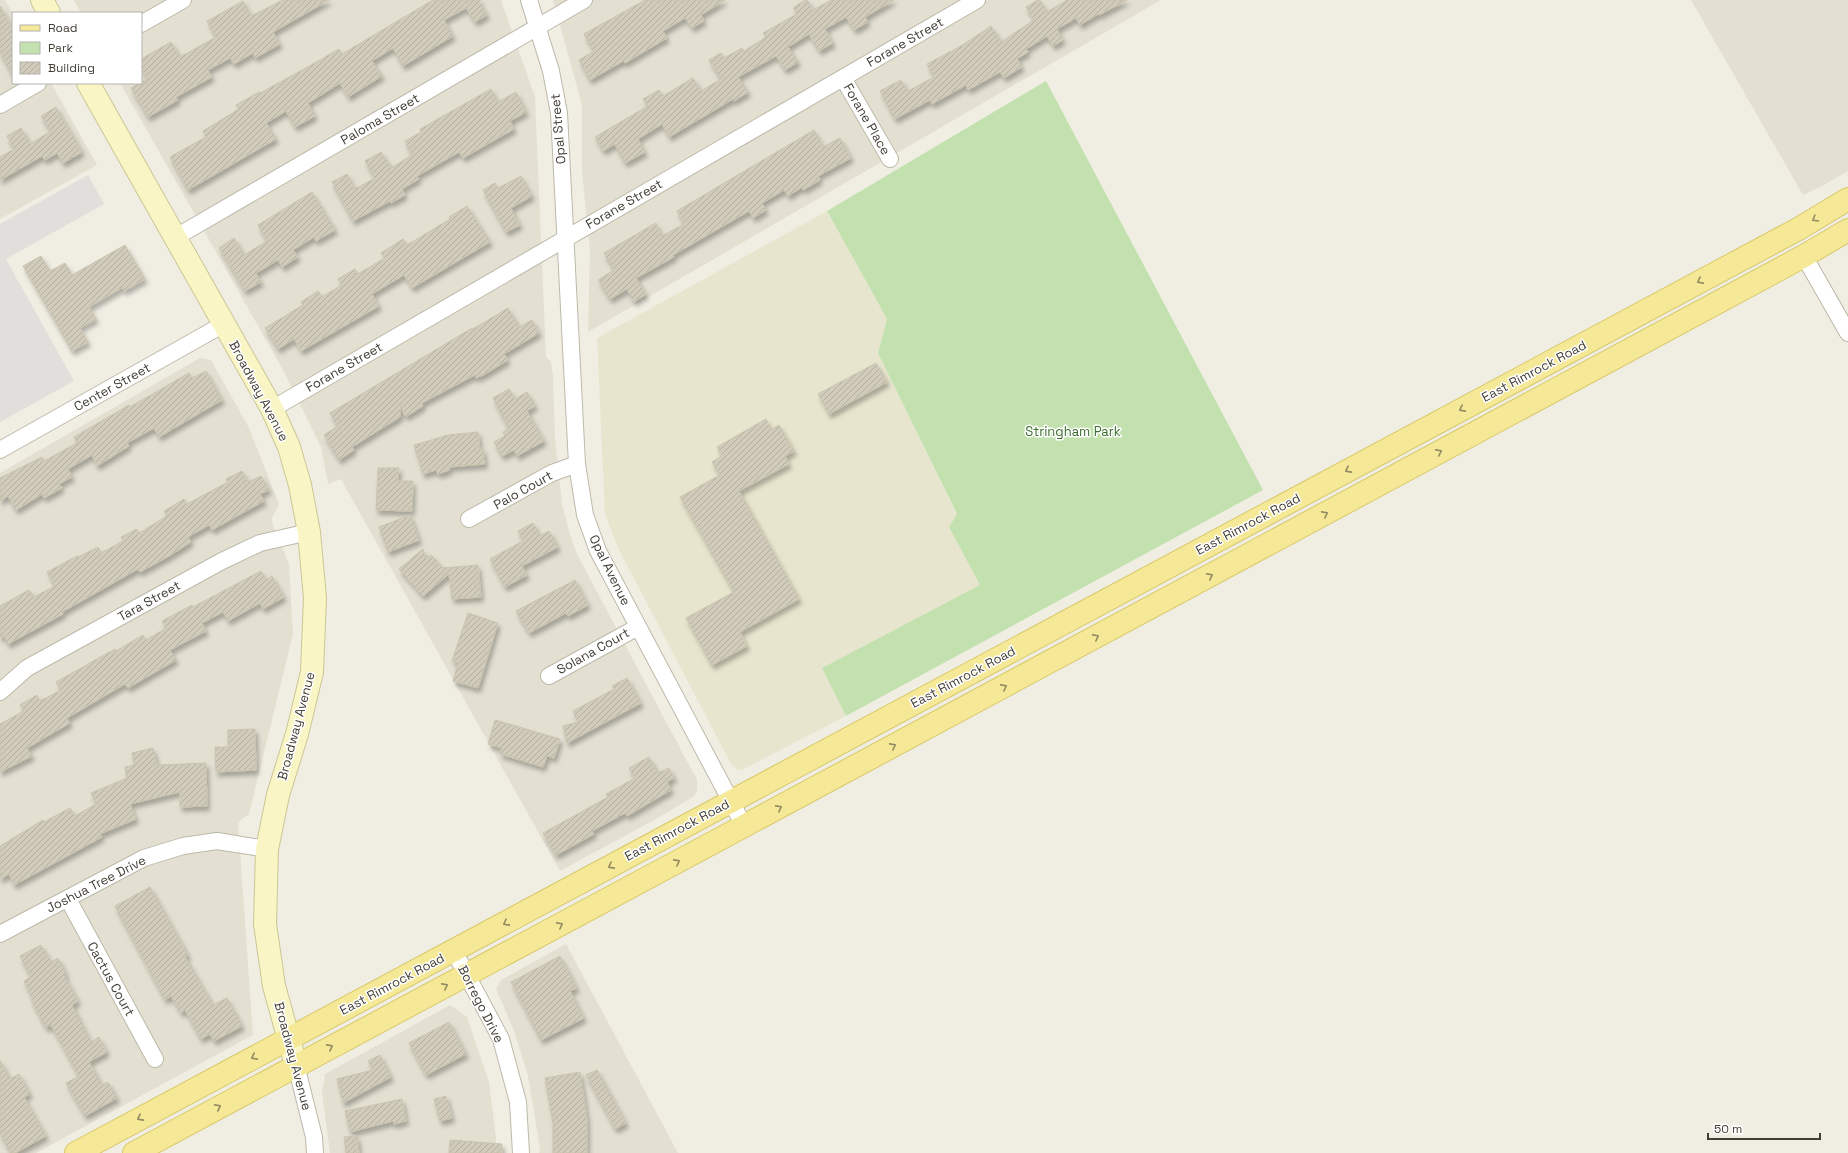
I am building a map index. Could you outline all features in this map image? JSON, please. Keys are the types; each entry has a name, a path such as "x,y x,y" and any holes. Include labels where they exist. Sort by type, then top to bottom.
{"main road":[{"name":"East Rimrock Road","path":"76,1153 1800,228 1848,199"},
{"name":"East Rimrock Road","path":"134,1153 1804,256 1848,230"}],"street":[{"path":"42,0 48,12"},
{"path":"142,23 183,0"},
{"name":"Opal Street","path":"529,0 551,70 559,112 566,238"},
{"name":"Paloma Street","path":"176,237 584,0"},
{"name":"Forane Street","path":"272,409 977,0"},
{"name":"Forane Place","path":"843,78 890,159"},
{"path":"0,105 36,84"},
{"name":"Broadway Avenue","path":"89,84 272,409 289,447 300,485 309,532 316,598 312,672 297,734 278,795 267,849 265,924 274,986 314,1137 315,1153"},
{"name":"Opal Avenue","path":"566,238 577,464 585,515 598,551 744,826"},
{"path":"1804,256 1848,333"},
{"name":"Center Street","path":"0,450 224,324"},
{"name":"Palo Court","path":"469,519 552,473 577,464"},
{"name":"Tara Street","path":"0,692 27,668 222,561 260,543 309,532"},
{"name":"Solana Court","path":"549,676 638,627"},
{"name":"Joshua Tree Drive","path":"0,934 144,858 183,846 217,841 267,849"},
{"name":"Cactus Court","path":"68,899 155,1059"},
{"name":"Borrego Drive","path":"454,951 501,1040 518,1102 521,1153"}],"shaded area":[{"path":"0,0 5,0 12,12 12,84 52,84 97,165 0,219"},
{"path":"74,0 501,0 535,97 546,357 551,362 553,375 555,438 562,504 571,538 578,556 697,780 697,792 693,797 647,824 560,871 341,479 328,484 321,447 282,368 121,84 142,84 142,12 80,12"},
{"path":"553,0 1161,0 588,332 590,250 582,172 582,105"},
{"path":"1691,0 1848,0 1848,171 1803,195"},
{"path":"88,175 104,204 6,259 74,381 0,422 0,224"},
{"path":"827,211 887,319 878,353 957,515 949,527 981,585 822,668 846,716 742,770 737,769 731,764 618,548 605,514 597,338"},
{"path":"200,358 211,360 249,428 279,504 271,520 289,564 293,634 249,814 238,822 253,1035 36,1153 0,1153 0,473"},
{"path":"566,944 678,1153 539,1153 540,1148 528,1076 514,1031 496,989 501,980"},
{"path":"450,1005 467,1017 489,1082 496,1137 496,1153 330,1153 322,1093 325,1074"}],"green space":[{"name":"Stringham Park","path":"1046,81 1263,490 846,716 822,668 980,585 949,527 957,514 878,353 887,319 827,211"}],"building":[{"path":"283,0 329,0 273,32 280,44 255,58 253,53 234,64 230,58 208,70 212,77 176,97 178,100 148,117 131,88 138,84 142,84 142,82 147,79 142,71 142,58 171,42 180,57 216,37 207,21 243,1 251,16"},
{"path":"433,0 481,0 479,1 487,15 475,22 466,8 444,20 453,36 403,66 393,48 372,61 382,76 348,97 340,83 308,103 315,116 295,127 286,111 266,123 276,139 188,190 170,157 206,137 203,131 239,109 236,105 339,49 342,54"},
{"path":"645,0 725,0 701,15 704,21 692,28 685,18 663,31 667,38 625,63 623,61 590,80 579,60 594,51 584,34"},
{"path":"807,0 813,10 831,0 894,0 865,17 868,22 854,30 846,17 825,29 833,43 819,51 809,34 788,47 798,62 785,70 776,56 738,77 748,92 734,101 733,99 669,137 662,124 638,139 645,152 625,163 615,144 603,151 595,137 648,106 643,99 659,90 663,96 693,78 701,91 721,79 709,60 721,53 724,58 742,48 744,51 766,37 763,33 797,14 793,8"},
{"path":"1040,0 1047,12 1067,0 1127,0 1099,15 1098,14 1080,25 1076,18 1057,29 1063,40 1053,46 1047,36 1026,49 1028,52 1017,59 1022,67 1004,78 1000,72 968,90 966,85 932,104 930,100 895,119 880,91 901,80 908,91 934,77 927,64 961,46 991,26 1001,42 1034,20 1026,7"},
{"path":"0,6 12,27 12,74 0,52"},
{"path":"491,89 498,102 516,92 526,112 510,121 514,129 463,158 459,152 417,176 419,179 402,189 405,195 391,203 390,201 353,221 332,182 347,174 355,189 375,178 365,161 381,152 391,168 412,155 405,141 421,132 420,129"},
{"path":"56,107 82,152 63,163 57,153 45,160 42,156 0,180 0,157 14,149 7,136 21,128 30,144 51,131 41,116"},
{"path":"814,130 823,147 840,138 851,158 818,176 820,180 803,190 802,187 788,196 784,190 762,203 766,210 753,218 749,211 673,255 674,257 636,278 646,294 634,302 627,289 610,299 598,280 614,270 604,253 656,223 662,236 684,224 677,211"},
{"path":"521,176 532,196 511,208 520,225 506,232 483,190 495,183 498,188"},
{"path":"312,192 335,230 316,241 314,237 293,250 298,257 282,267 278,260 256,273 261,282 245,291 219,248 234,238 244,255 267,241 258,225"},
{"path":"467,206 490,242 412,288 404,275 372,294 379,306 301,351 294,339 278,349 265,328 303,305 301,302 318,291 322,297 342,285 338,279 355,269 358,274 385,258 381,253 403,239 407,245 450,219 449,217"},
{"path":"125,245 145,279 124,291 123,287 89,307 96,319 80,328 88,342 72,351 23,266 41,256 50,271 65,263 72,275"},
{"path":"508,308 519,327 532,320 539,333 504,354 508,360 485,374 476,378 475,375 422,403 423,406 407,416 404,415 401,405 400,417 352,447 354,450 339,460 324,435 338,426 330,413"},
{"path":"876,363 887,382 829,414 818,394"},
{"path":"206,371 222,400 159,437 154,428 127,443 129,446 97,466 92,455 68,469 72,477 59,484 62,488 44,498 42,494 16,510 8,496 0,501 0,478 42,457 44,461 77,443 74,437 129,405 130,407 189,373 192,378"},
{"path":"509,389 515,399 527,392 535,406 527,411 544,441 517,456 514,450 502,456 494,442 505,436 503,432 509,429 493,398"},
{"path":"766,419 771,430 779,425 794,451 785,456 789,464 739,491 799,599 740,632 747,646 712,665 686,618 734,592 680,497 720,475 712,462 722,456 717,447"},
{"path":"478,432 480,450 483,448 485,464 449,467 450,470 438,474 436,470 423,474 414,445 448,435"},
{"path":"378,468 399,468 398,481 413,481 412,511 376,510"},
{"path":"242,471 248,482 261,476 269,490 260,494 264,501 212,530 209,525 188,537 191,542 169,556 140,572 138,569 62,612 63,614 8,644 4,636 0,638 0,606 29,590 34,597 55,586 47,572 98,547 101,553 123,541 121,537 137,529 139,533 167,516 164,511 184,499 187,504 228,482 226,479"},
{"path":"410,515 419,540 388,552 379,527"},
{"path":"533,523 540,536 549,531 558,547 522,566 527,575 505,587 490,559 523,541 518,531"},
{"path":"423,549 426,559 431,555 443,568 478,565 481,597 452,599 449,574 423,596 399,569"},
{"path":"261,571 266,580 272,576 284,597 263,609 260,603 228,621 223,612 202,623 206,631 170,650 176,660 128,688 125,684 67,718 70,723 27,748 32,756 0,772 0,724 24,711 20,705 37,695 40,701 61,690 56,682 115,649 116,651 143,635 146,640 166,628 162,621 192,605 193,607"},
{"path":"575,580 588,605 568,616 566,613 529,633 516,611"},
{"path":"468,613 498,623 478,688 453,681 458,663 452,661"},
{"path":"627,678 641,703 567,743 563,726 578,722 573,711 614,689 612,686"},
{"path":"495,720 560,739 554,758 547,756 543,767 500,754 502,748 488,744"},
{"path":"255,729 256,770 216,772 215,747 228,747 228,730"},
{"path":"153,748 157,765 206,763 207,806 180,807 180,792 130,804 136,819 100,834 102,837 14,885 9,874 0,879 0,846 43,820 44,822 70,808 75,816 96,804 91,793 127,778 125,767 134,765 132,753"},
{"path":"649,757 658,773 669,768 674,778 667,782 671,790 627,816 625,813 592,831 594,834 556,855 543,833 608,797 606,794 635,778 629,768"},
{"path":"150,887 188,955 185,957 213,1005 227,998 242,1026 214,1041 210,1034 201,1039 185,1010 181,1013 171,996 165,1000 115,906"},
{"path":"41,945 51,962 58,958 66,974 64,975 78,1001 72,1005 91,1042 99,1037 107,1052 89,1062 102,1085 108,1082 117,1098 85,1116 66,1083 79,1076 51,1025 46,1028 31,1000 33,999 24,981 31,977 20,956"},
{"path":"560,956 577,988 570,991 584,1018 541,1040 511,982"},
{"path":"449,1022 466,1054 426,1075 409,1043"},
{"path":"380,1055 391,1077 343,1103 337,1079 373,1070 368,1061"},
{"path":"0,1060 10,1079 19,1074 30,1094 24,1097 46,1136 15,1153 11,1153 0,1133"},
{"path":"597,1070 626,1123 615,1129 586,1075"},
{"path":"580,1072 587,1119 587,1153 553,1153 553,1123 545,1078"},
{"path":"446,1096 452,1118 440,1121 434,1099"},
{"path":"402,1099 406,1121 394,1124 393,1121 350,1132 345,1111"},
{"path":"357,1136 359,1153 346,1153 344,1137"},
{"path":"450,1140 502,1144 502,1153 449,1153"}]}
